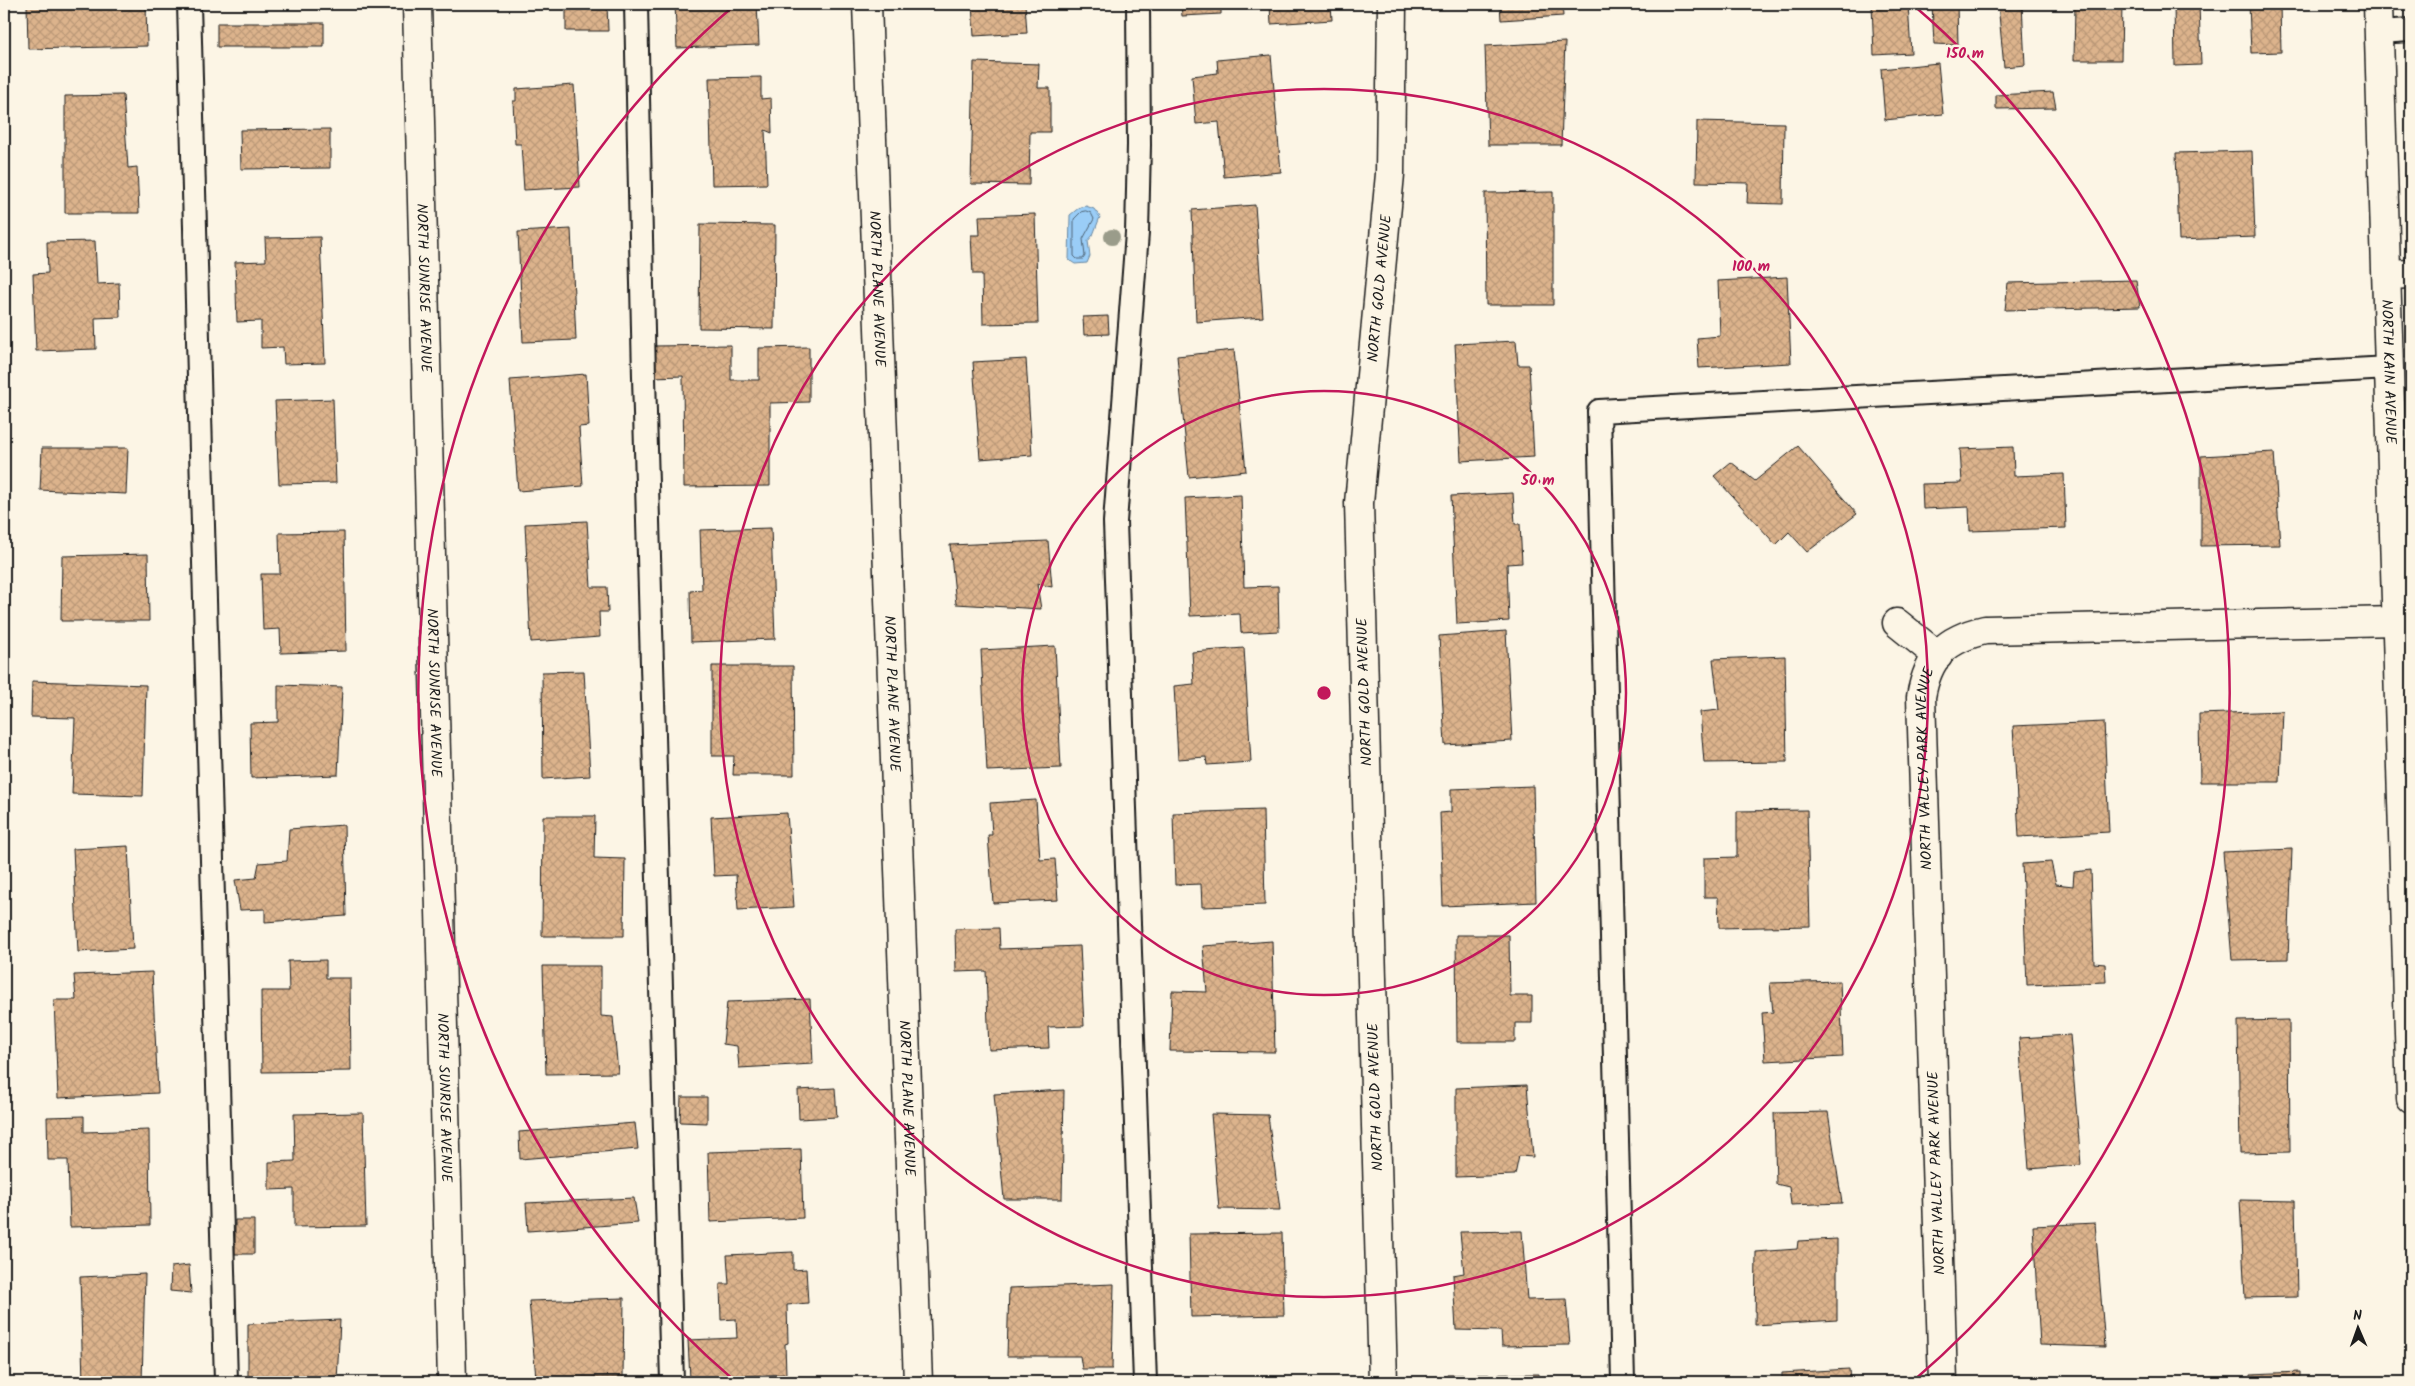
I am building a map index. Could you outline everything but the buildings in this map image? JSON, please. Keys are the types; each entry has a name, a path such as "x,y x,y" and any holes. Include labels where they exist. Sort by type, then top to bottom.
{"street":[{"name":"NORTH SUNRISE AVENUE","path":"417,4 452,1382"},
{"name":"NORTH PLANE AVENUE","path":"867,4 918,1382"},
{"name":"NORTH GOLD AVENUE","path":"1383,1382 1359,503 1390,174 1392,4"},
{"name":"NORTH KAIN AVENUE","path":"2378,4 2399,275 2389,368 2402,506 2398,621 2406,731 2411,1099"},
{"name":"NORTH VALLEY PARK AVENUE","path":"1943,1382 1921,697 1924,682 1938,656 1947,645 1962,636 1985,630 2398,621"},
{"path":"1896,623 1938,656"}],"lane":[{"path":"189,4 226,1382"},
{"path":"636,4 644,377 672,1382"},
{"path":"1138,4 1139,145 1137,233 1115,522 1145,1382"},
{"path":"2379,32 2411,30"},
{"path":"1623,1382 1599,412 2389,368"}],"water":[{"path":"1086,206 1094,209 1100,217 1093,235 1088,241 1090,256 1087,263 1075,264 1069,260 1070,215 1080,207"}]}
